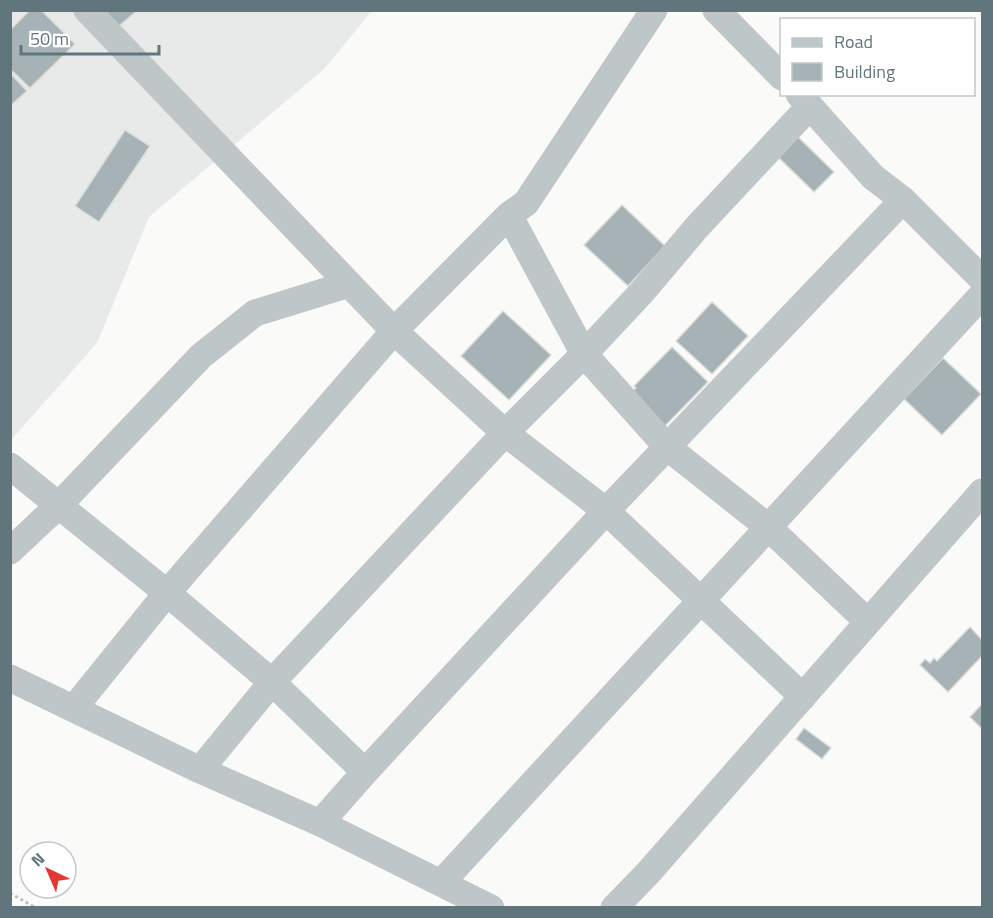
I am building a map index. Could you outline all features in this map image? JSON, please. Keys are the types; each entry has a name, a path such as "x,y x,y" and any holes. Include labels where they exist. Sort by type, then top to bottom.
{"street":[{"path":"87,10 394,331 505,433 606,512 803,697"},
{"path":"74,708 167,593 394,331 509,215 526,204 654,10"},
{"path":"716,10 780,75"},
{"path":"200,770 272,682 505,433 642,292 805,100 873,177 903,200 982,279"},
{"path":"320,824 365,772 606,512 903,200"},
{"path":"509,215 584,354 667,447 768,527 868,622"},
{"path":"10,551 59,505 201,356 255,313 349,284"},
{"path":"441,883 982,295"},
{"path":"10,466 167,593 272,682 365,772"},
{"path":"614,908 648,873 982,492"},
{"path":"10,678 200,770 320,824 491,908"}],"path":[{"path":"10,893 36,908"}],"shaded area":[{"path":"11,11 372,11 324,69 149,217 97,343 11,440"}],"building":[{"path":"30,10 41,10 75,44 30,88 10,69 10,30"},
{"path":"97,10 138,10 113,31"},
{"path":"10,73 27,91 10,106"},
{"path":"125,130 150,146 99,222 75,206"},
{"path":"798,137 834,172 814,192 778,157"},
{"path":"622,205 665,246 628,286 584,245"},
{"path":"712,302 748,336 712,374 676,341"},
{"path":"503,311 551,355 509,400 461,356"},
{"path":"672,347 708,382 661,430 627,397 636,388 634,386"},
{"path":"943,358 981,394 942,435 904,399"},
{"path":"970,627 982,640 982,656 948,692 920,665 925,659 930,663 934,658 937,661"},
{"path":"982,704 982,729 970,717"},
{"path":"804,728 831,748 822,759 796,739"}]}
